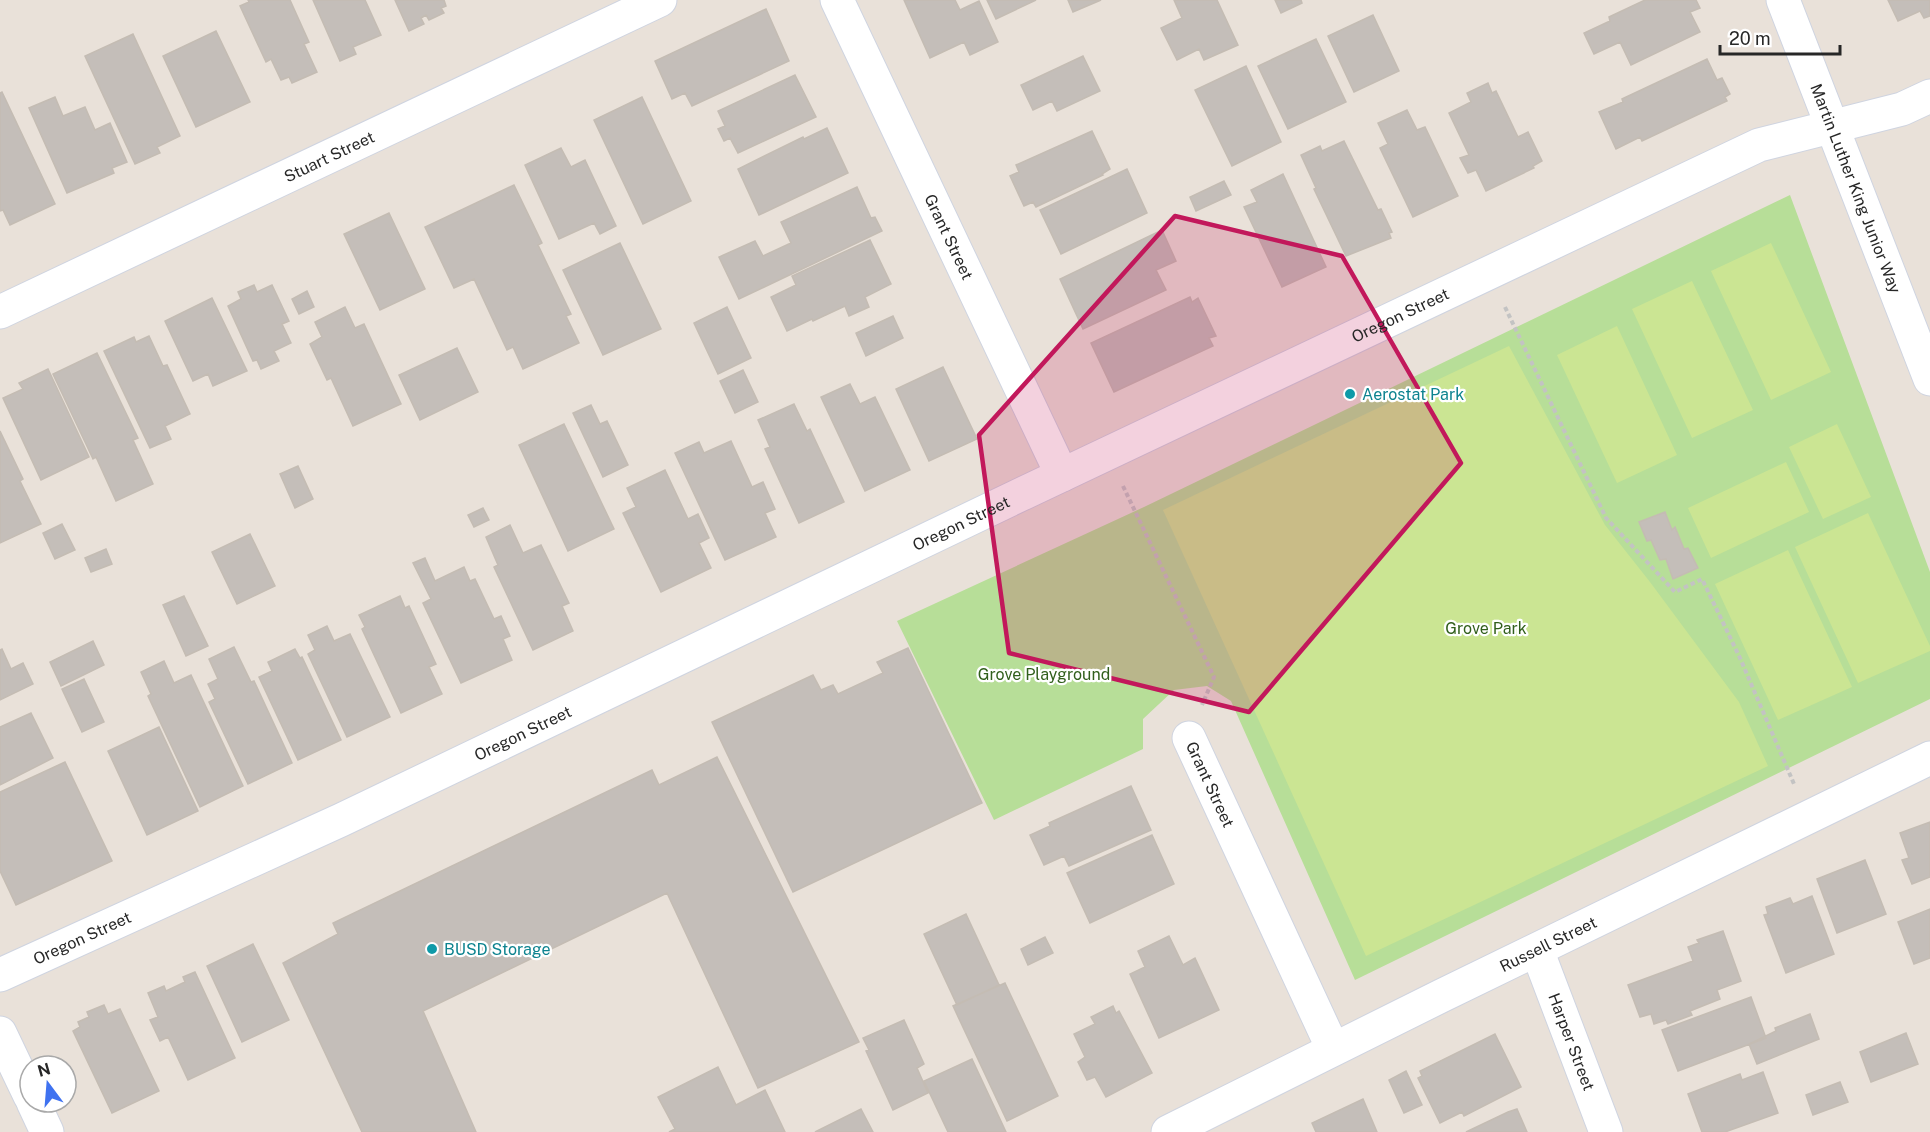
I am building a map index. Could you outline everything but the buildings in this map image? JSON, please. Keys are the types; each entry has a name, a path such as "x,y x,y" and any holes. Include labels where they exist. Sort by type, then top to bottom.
{"street":[{"name":"Stuart Street","path":"0,312 660,0"},
{"name":"Grant Street","path":"837,0 1062,475"},
{"name":"Martin Luther King Junior Way","path":"1783,0 1930,379"},
{"name":"Oregon Street","path":"0,975 341,820 1759,145 1902,110 1930,96"},
{"name":"Grant Street","path":"1189,738 1334,1049"},
{"name":"Russell Street","path":"1168,1132 1930,758"},
{"name":"Harper Street","path":"1537,950 1606,1132"},
{"path":"0,1033 18,1071"},
{"path":"39,1114 47,1132"}],"path":[{"path":"1489,274 1606,518 1675,592 1702,579 1740,658 1808,817"},
{"name":"Grant Street","path":"1102,456 1126,490 1214,677 1189,738"}],"highlighted area":[{"path":"1175,216 1342,256 1461,463 1249,712 1009,653 979,435"}],"green space":[{"name":"Grove Park","path":"1790,195 1930,572 1930,699 1355,980 1231,701 1207,686 1174,690 1143,719 1143,749 994,820 897,621 1144,507"},
{"path":"1771,243 1831,372 1771,400 1711,271"},
{"path":"1692,281 1753,410 1692,438 1632,309"},
{"path":"1617,326 1677,455 1617,483 1557,355"},
{"path":"1509,346 1605,525 1739,702 1768,766 1366,956 1163,510"},
{"path":"1837,424 1871,497 1823,519 1789,447"},
{"path":"1786,462 1809,512 1711,558 1688,508"},
{"path":"1868,513 1930,646 1930,651 1858,683 1795,547"},
{"path":"1788,550 1852,687 1778,720 1715,584"}],"place":[{"name":"Aerostat Park","path":"1350,394"},
{"name":"BUSD Storage","path":"432,949"}],"park label":[{"name":"Grove Playground","path":"1044,674"}]}
